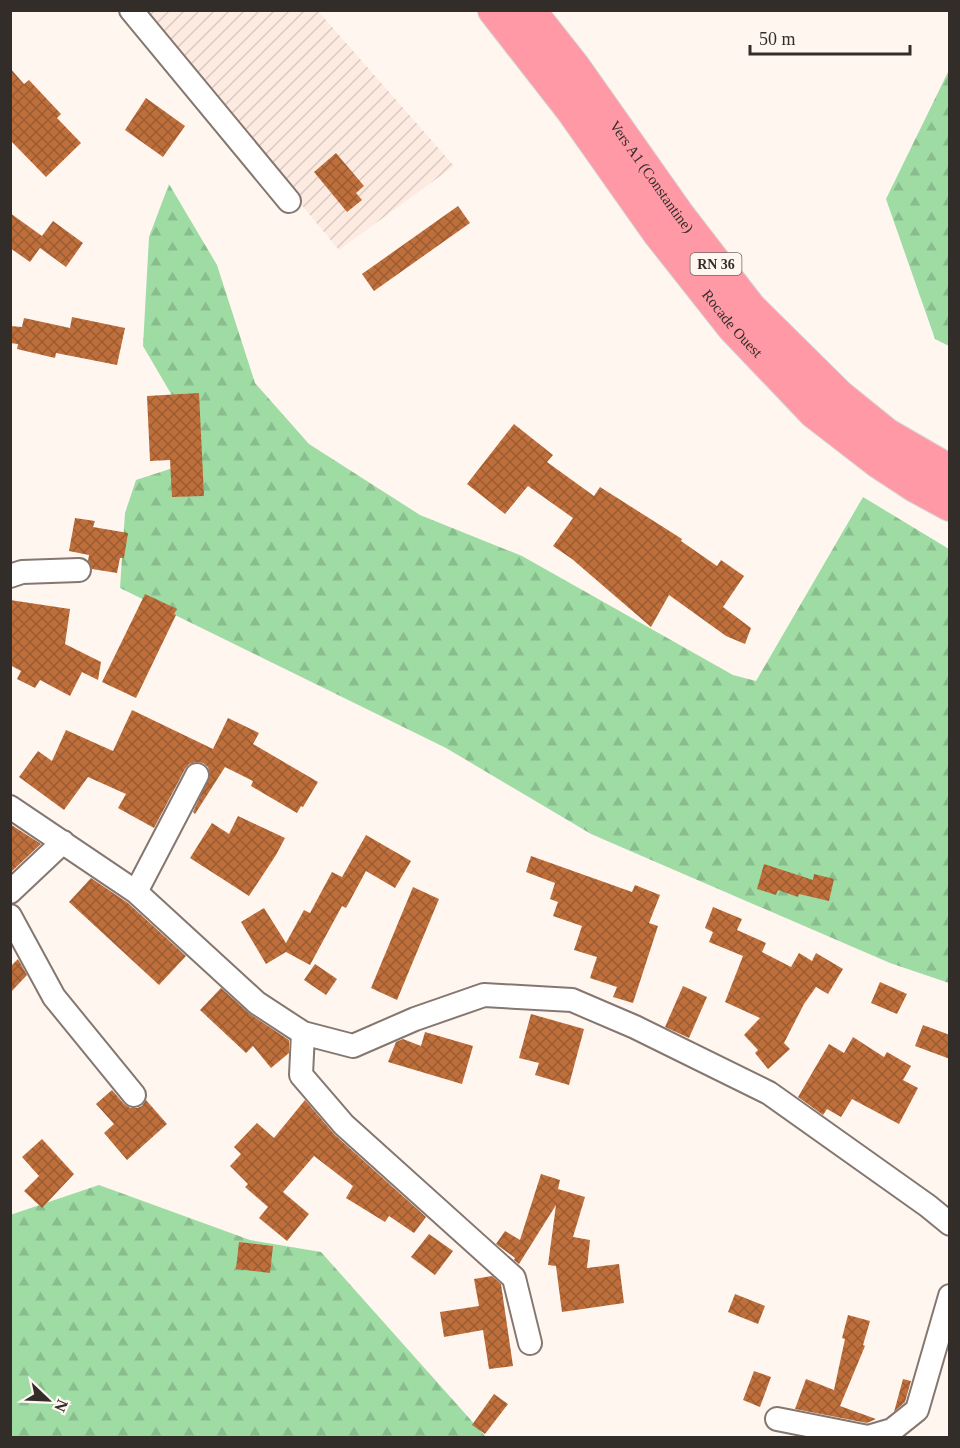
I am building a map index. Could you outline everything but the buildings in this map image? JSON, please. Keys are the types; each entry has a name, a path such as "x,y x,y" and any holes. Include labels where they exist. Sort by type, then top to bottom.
{"highway":[{"name":"Rocade Ouest","path":"494,10 572,110 658,232 733,327 814,412 880,463 950,505"},
{"name":"Vers A1 (Constantine)","path":"529,10 574,68 679,216 750,308 839,396 886,434 950,471"}],"street":[{"path":"131,10 289,201"},
{"path":"10,576 22,572 79,570"},
{"path":"136,892 196,775"},
{"path":"10,807 136,892 257,1003 303,1033 353,1046 415,1019 484,994 572,1000 636,1027 769,1093 950,1224"},
{"path":"10,892 63,842"},
{"path":"10,916 54,997 134,1095"},
{"path":"303,1033 301,1075 344,1125 514,1278 530,1343"},
{"path":"777,1419 868,1437 892,1430 918,1410 950,1296"}],"shaded area":[{"path":"140,11 318,11 454,166 339,250"}],"green space":[{"path":"949,70 949,346 935,339 886,199"},
{"path":"169,184 217,265 255,383 309,444 420,515 522,556 733,675 756,681 863,497 949,549 949,983 890,963 591,834 446,748 120,588 125,513 136,480 176,467 177,404 143,346 149,237"},
{"path":"99,1185 250,1240 321,1252 486,1437 11,1437 10,1215"}]}
